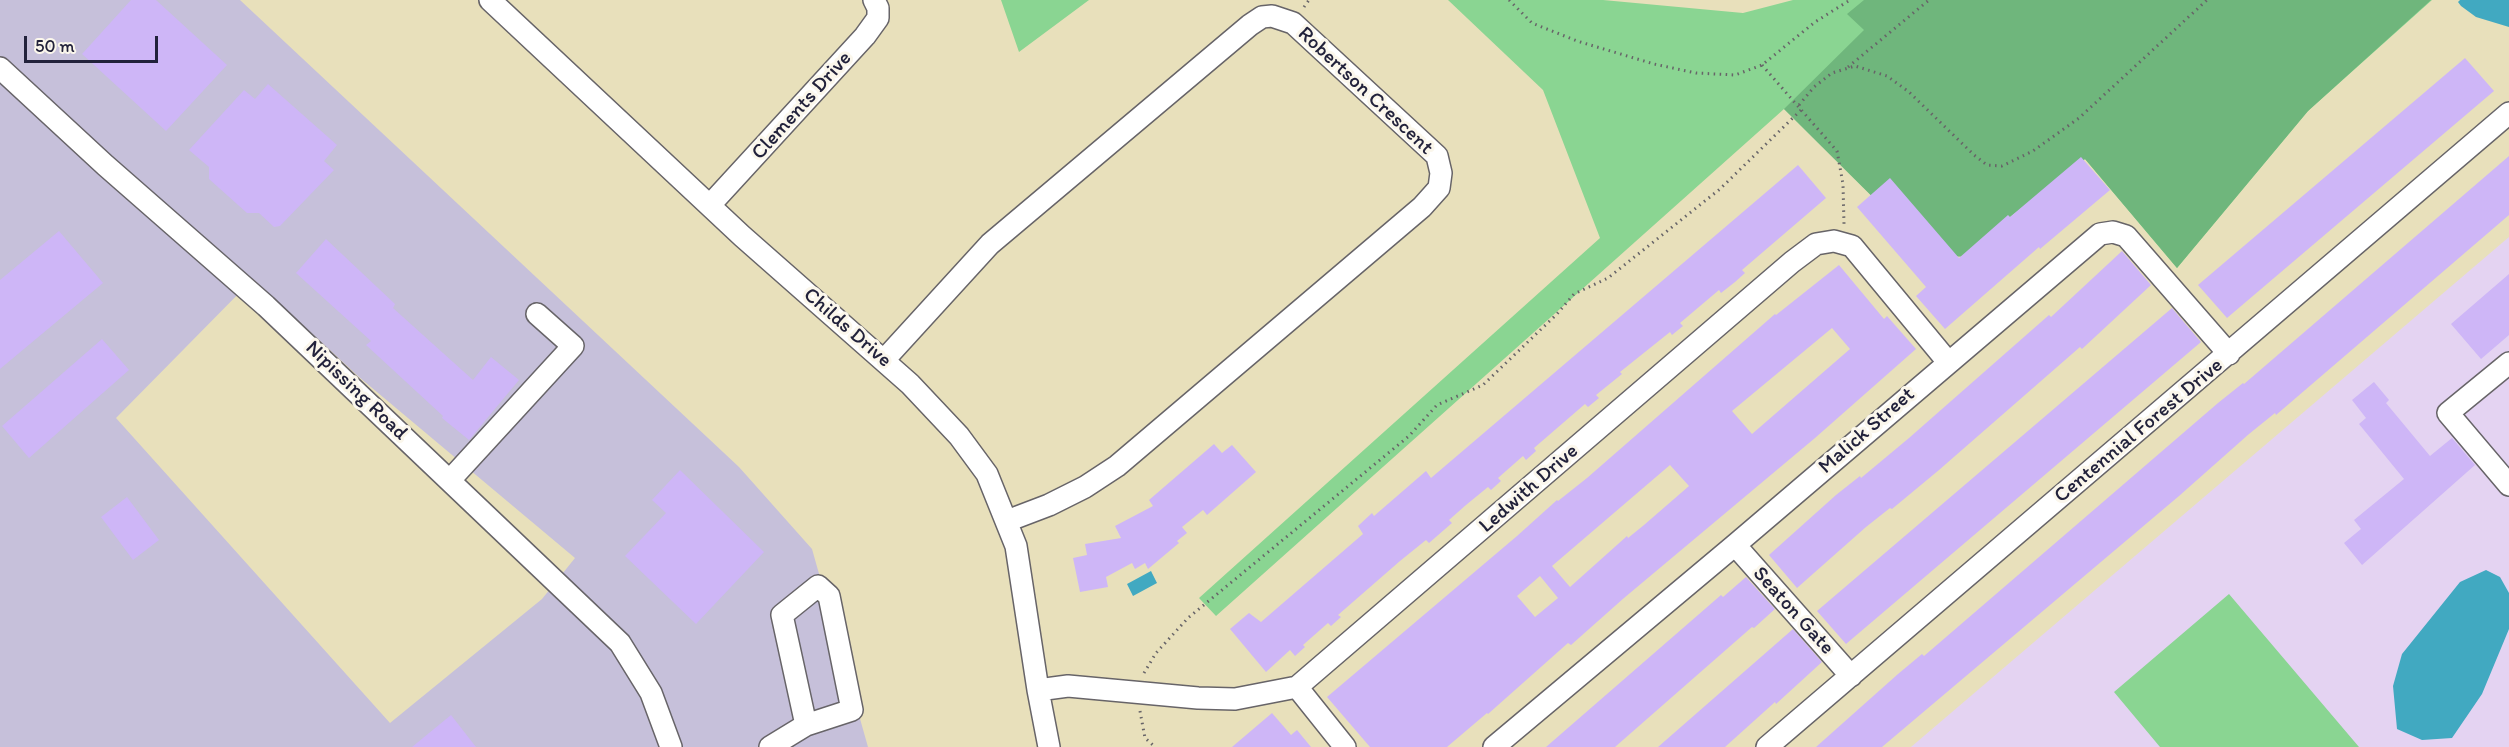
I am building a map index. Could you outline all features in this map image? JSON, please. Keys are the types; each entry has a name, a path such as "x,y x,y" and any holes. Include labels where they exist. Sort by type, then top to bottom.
{"street":[{"name":"Childs Drive","path":"490,0 710,205 884,360 959,436 987,474 1007,521 1018,557 1049,747"},
{"name":"Clements Drive","path":"710,205 865,36 878,18 878,8 874,0"},
{"name":"Robertson Crescent","path":"884,360 990,244 1262,17 1272,16 1293,23 1437,156 1441,173 1439,188 1422,207 1118,466 1085,487 1049,505 1007,521"},
{"name":"Nipissing Road","path":"0,68 105,165 266,306 620,643 651,693 671,747"},
{"name":"Centennial Forest Drive","path":"1767,747 2509,113"},
{"name":"Malick Street","path":"1494,747 2100,234 2113,232 2126,236 2229,354"},
{"name":"Ledwith Drive","path":"1038,690 1068,686 1198,698 1235,699 1298,687 1808,249 1816,244 1834,241 1844,243"},
{"path":"1844,243 1852,246 1859,253 1948,362"},
{"path":"450,480 573,346 537,314"},
{"path":"2509,363 2448,413 2509,485"},
{"name":"Seaton Gate","path":"1735,545 1851,676"},
{"path":"770,747 806,725 852,710 829,596 818,586 782,615 806,725"},
{"path":"1298,687 1345,747"}],"path":[{"path":"1509,0 1532,22 1577,41 1654,64 1696,72 1735,75 1762,65 1815,22 1850,0"},
{"path":"1844,69 1929,0"},
{"path":"1155,747 1145,738 1137,691 1145,670 1156,653 1188,618 1409,436 1437,405 1483,385 1557,314 1574,294 1608,278 1720,189 1800,107 1814,87 1832,72 1855,66 1887,76 1909,92 1974,155 1987,165 2002,166 2033,151 2079,118 2207,0"},
{"path":"1762,65 1837,151 1843,184 1844,243"}],"shaded area":[{"path":"0,0 240,0 739,467 812,549 868,747 0,747","holes":["253,279 359,377 575,558 542,599 390,723 116,418"]},
{"path":"2509,237 2509,747 1911,747"}],"green space":[{"path":"1001,0 1089,0 1019,52"},
{"path":"1448,0 1603,0 1743,13 1793,0 2432,0 2308,111 2177,268 2085,159 1988,234 1917,241 1784,109 1216,616 1199,598 1600,238 1543,90"},
{"path":"1864,0 2431,0 2308,111 2177,268 2085,159 1988,234 1967,257 1948,256 1917,241 1784,109 1864,30 1847,14"},
{"path":"2229,594 2359,747 2160,747 2114,692"}],"water":[{"path":"2460,0 2509,0 2509,27 2476,17 2461,6 2458,2"},
{"path":"2486,570 2500,577 2509,593 2509,629 2482,694 2452,738 2422,740 2397,729 2393,686 2402,654 2460,582"},
{"path":"1151,571 1157,583 1133,596 1127,584"}],"building":[{"path":"131,0 156,0 227,65 166,131 82,54"},
{"path":"2465,58 2494,91 2227,318 2198,285"},
{"path":"268,84 337,145 324,161 334,170 280,226 274,227 259,213 247,213 209,179 209,167 189,150 244,90 255,99"},
{"path":"2509,156 2509,215 2276,415 2275,413 2249,434 1882,747 1816,747 1898,674 1922,654 1924,656"},
{"path":"2081,157 2110,190 2040,249 2039,247 1945,329 1916,296 1926,287 1857,207 1890,178 1959,258 2008,215 2010,217"},
{"path":"1798,165 1826,198 1742,270 1745,273 1735,282 1721,293 1719,290 1680,323 1683,326 1672,335 1670,332 1620,372 1622,374 1596,395 1599,398 1588,407 1585,404 1534,448 1536,451 1526,460 1523,456 1498,478 1501,481 1491,490 1488,487 1466,505 1449,520 1452,523 1429,543 1426,540 1400,561 1338,615 1341,617 1331,626 1328,623 1303,645 1305,647 1295,656 1290,650 1266,672 1230,629 1249,613 1261,622 1363,534 1358,526 1372,513 1374,516 1426,471 1431,478"},
{"path":"59,231 103,283 0,369 0,280"},
{"path":"326,239 395,304 393,308 473,380 491,357 519,380 469,440 442,418 443,416 366,345 371,341 296,273"},
{"path":"2122,251 2151,285 2082,349 2080,347 1939,470 1892,509 1890,508 1866,527 1797,588 1769,555 1836,495 1860,476 1861,478 1909,438 2049,315 2051,317"},
{"path":"1839,265 1884,319 1887,316 1916,349 1815,438 1571,645 1568,643 1447,747 1370,747 1327,697 1776,315","holes":["1832,328 1850,349 1752,434 1732,411","1670,465 1689,486 1628,538 1627,536 1570,587 1552,566","1540,576 1558,598 1535,617 1517,596"]},
{"path":"2509,274 2509,335 2481,359 2451,324"},
{"path":"2172,308 2201,342 1846,644 1817,611"},
{"path":"102,339 129,370 29,458 2,426"},
{"path":"2374,382 2389,400 2386,403 2430,456 2452,438 2475,465 2362,565 2344,543 2361,529 2354,520 2404,479 2359,424 2366,418 2352,400"},
{"path":"1214,444 1222,453 1232,445 1256,472 1207,515 1203,510 1182,527 1187,533 1177,541 1179,543 1148,569 1145,563 1135,569 1132,563 1106,577 1108,587 1080,592 1073,558 1087,555 1085,544 1121,538 1115,526 1153,506 1149,500"},
{"path":"680,470 764,552 696,624 625,556 666,513 652,500"},
{"path":"127,497 159,540 133,560 101,517"},
{"path":"1746,577 1775,609 1615,747 1546,747 1721,595 1723,597"},
{"path":"1793,629 1822,662 1776,704 1775,702 1725,747 1658,747"},
{"path":"1272,713 1291,735 1297,730 1311,747 1232,747"},
{"path":"451,715 476,747 412,747"}]}
